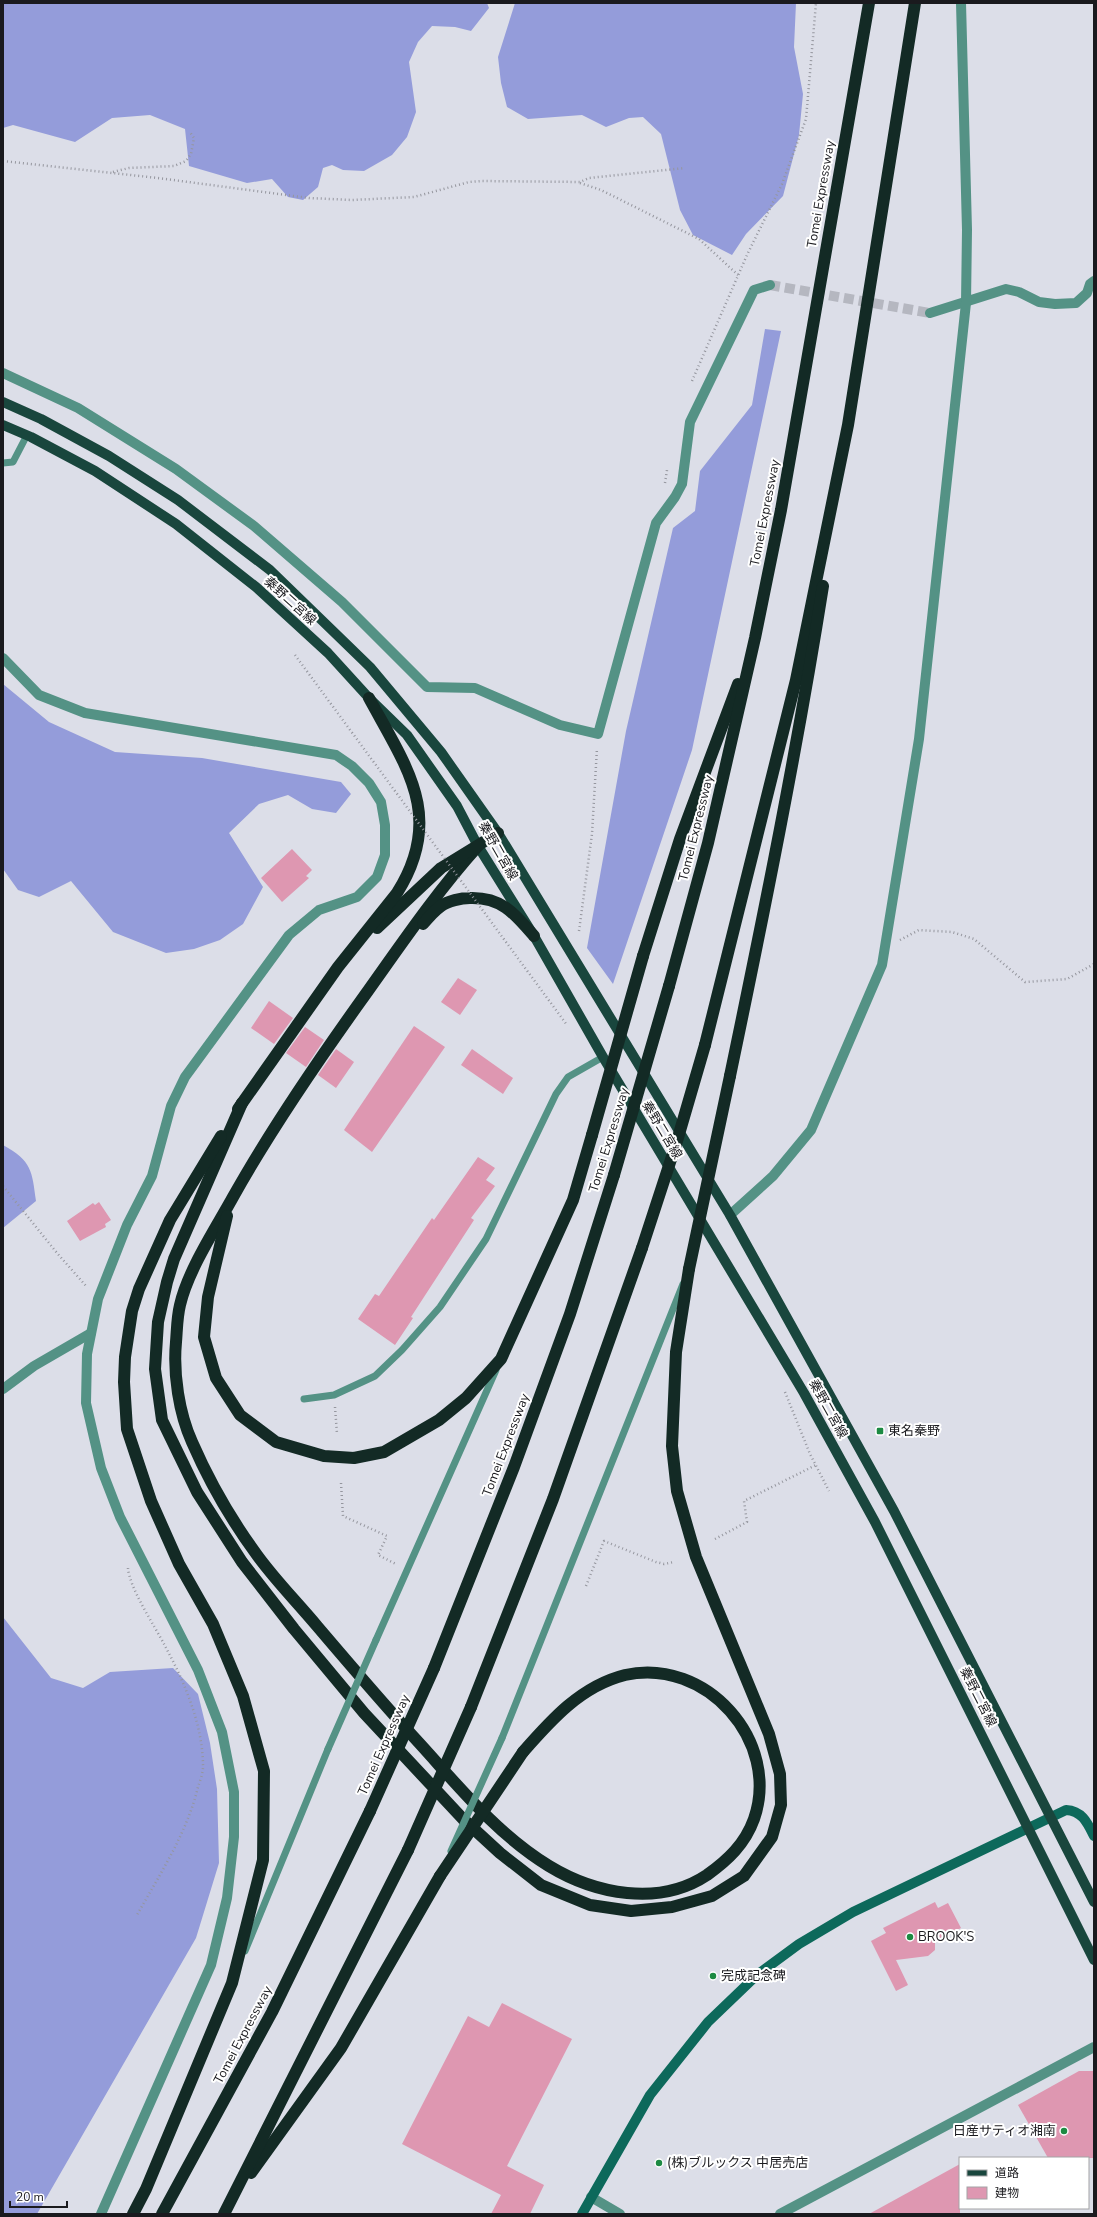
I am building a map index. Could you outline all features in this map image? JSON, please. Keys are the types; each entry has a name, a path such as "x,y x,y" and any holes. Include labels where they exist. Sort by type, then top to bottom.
{"highway":[{"name":"Tomei Expressway","path":"162,2214 272,2012 370,1811 434,1668 514,1467 565,1329 614,1175 669,986 708,843 755,638 782,502 869,3"},
{"path":"242,1103 174,1259 166,1282 158,1322 155,1369 162,1420 191,1479 242,1562 294,1629 364,1713 463,1819 500,1853 541,1884 590,1905 631,1911 672,1907 712,1896 744,1876 772,1837 781,1805 780,1774 770,1734 696,1557 677,1491 672,1446 676,1352 689,1269 776,855 808,679 915,3"},
{"path":"226,2210 408,1850 471,1707 553,1499 642,1248 677,1141 705,1045 796,680 848,425"},
{"path":"231,1201 208,1297 204,1337 216,1378 240,1415 276,1442 332,1456 354,1458 384,1452 416,1434 466,1398 500,1359 573,1200 643,956 680,839 755,638"},
{"path":"133,2214 146,2189 232,1983 263,1860 264,1771 243,1696 213,1624 180,1564 151,1501 127,1429 124,1382 128,1333 132,1311 147,1267 186,1192 242,1103 338,967 397,893 411,867 420,836 418,802 397,748 369,698"},
{"path":"338,967 366,938 436,873 498,833"},
{"path":"226,2210 341,2048 440,1876 523,1752 552,1719 588,1690 622,1676 644,1673 667,1675 688,1681 708,1692 724,1704 739,1720 749,1740 757,1767 759,1793 756,1814 747,1836 732,1855 696,1882 672,1890 649,1894 620,1893 594,1887 549,1866 521,1847 491,1822 374,1693 256,1554 216,1489 190,1438 178,1394 176,1356 180,1302 198,1261 263,1143 321,1056 446,881 478,846"},
{"path":"400,945 441,906 463,898 484,898 502,904 514,914 534,936"}],"main road":[{"name":"秦野二宮線","path":"3,402 42,419 109,456 178,500 270,570 370,667 441,752 498,833 730,1215 894,1511 1094,1902"},
{"name":"秦野二宮線","path":"3,425 27,435 95,471 176,524 262,592 328,653 369,698 406,735 457,806 478,846 534,936 603,1057 804,1393 875,1522 1094,1960"}],"street":[{"path":"730,1215 773,1176 811,1130 882,965 919,739 966,303 967,230 961,3"},
{"path":"930,312 966,303 1006,290 1019,292 1039,302 1056,304 1076,303 1087,293 1090,284 1094,281"},
{"path":"3,373 78,408 176,469 254,526 342,602 427,687 475,688 560,725 598,734 656,522 675,497 682,484 690,422 754,290 770,285"},
{"path":"3,658 40,695 85,713 336,755 352,766 369,783 381,802 386,826 384,855 377,877 357,897 319,910 289,935 185,1077 171,1106 152,1176 127,1225 98,1299 91,1333 87,1354 86,1404 101,1468 120,1517 198,1670 222,1732 234,1792 234,1837 227,1898 211,1965 101,2214"},
{"path":"3,1389 34,1366 91,1333"},
{"path":"582,2214 650,2095 708,2022 757,1975 799,1944 853,1912 1051,1816 1066,1810 1075,1810 1086,1822 1094,1836"},
{"path":"780,2214 1094,2046"},
{"path":"591,2198 620,2214"}],"lane":[{"path":"3,463 13,462 27,435"},
{"path":"304,1399 334,1395 375,1376 402,1350 440,1307 486,1239 556,1094 568,1077 603,1057"},
{"path":"440,1876 502,1738 689,1269"},
{"path":"232,1983 328,1749 500,1359"}],"path":[{"path":"691,384 738,275 782,184 806,120 816,3"},
{"path":"110,173 129,168 174,166 186,161 191,154 194,138 190,132"},
{"path":"3,161 309,198 352,200 414,197 469,182 580,182 601,190 699,240 738,275"},
{"path":"580,182 589,178 685,168"},
{"path":"664,487 668,465"},
{"path":"295,654 567,1025"},
{"path":"579,931 592,834 598,734"},
{"path":"884,948 919,930 952,932 974,939 1025,982 1067,979 1094,964"},
{"path":"3,1186 57,1253 98,1299"},
{"path":"334,1395 337,1434"},
{"path":"715,1539 747,1522 744,1500 816,1465"},
{"path":"341,1483 343,1516 387,1536 378,1555 396,1564"},
{"path":"586,1586 604,1541 656,1562 664,1564 674,1562"},
{"path":"133,1544 128,1558 128,1573 132,1585 174,1663 189,1697 200,1736 204,1768 195,1800 178,1840 137,1915"}],"shaded area":[{"path":"3,3 487,3 489,8 471,31 455,27 432,26 418,42 409,62 416,112 407,137 392,155 364,171 343,170 332,165 323,168 318,187 303,200 288,197 272,179 247,183 189,166 185,129 150,115 112,118 75,142 13,125 3,128"},
{"path":"515,3 796,3 794,47 803,94 799,135 783,196 746,234 732,255 693,235 680,210 661,134 643,117 629,118 606,127 582,115 528,119 507,107 501,83 498,57"},
{"path":"765,329 781,331 692,750 613,984 587,948 626,731 673,528 695,511 700,471 752,405"},
{"path":"3,684 49,722 115,752 202,758 341,782 351,794 336,813 312,809 288,795 259,804 229,833 263,887 243,924 220,940 194,949 166,953 113,932 71,881 39,897 18,890 3,869"},
{"path":"3,1145 20,1156 29,1168 36,1201 3,1228"},
{"path":"3,1617 51,1678 83,1688 110,1672 173,1668 198,1694 210,1743 217,1789 219,1863 196,1938 37,2214 3,2214"}],"building":[{"path":"292,849 312,870 306,876 309,878 282,902 261,878"},
{"path":"458,978 477,990 460,1015 441,1002"},
{"path":"269,1001 293,1018 274,1044 251,1028"},
{"path":"414,1026 445,1047 372,1152 344,1130"},
{"path":"305,1027 324,1040 306,1067 286,1053"},
{"path":"336,1049 354,1062 336,1088 318,1075"},
{"path":"472,1049 513,1078 503,1094 461,1065"},
{"path":"478,1157 495,1168 486,1180 495,1186 471,1218 474,1220 411,1317 413,1318 395,1345 358,1319 375,1294 379,1296 432,1218 434,1220"},
{"path":"99,1202 111,1220 105,1224 106,1227 80,1241 67,1221 93,1203 95,1205"},
{"name":"BROOK'S","path":"935,1902 938,1908 948,1903 961,1928 935,1941 935,1950 928,1956 896,1960 908,1985 896,1991 871,1941 886,1933 883,1928"},
{"path":"502,2003 572,2039 507,2166 544,2185 530,2214 491,2214 501,2195 402,2144 468,2016 489,2027"},
{"name":"日産サティオ湘南","path":"1079,2071 1094,2071 1094,2158 1047,2157 1018,2105"},
{"path":"959,2165 960,2214 869,2214"}],"tunnel":[{"path":"770,285 930,313"}],"place":[{"name":"東名秦野","path":"880,1431"},
{"name":"BROOK'S","path":"910,1937"},
{"name":"完成記念碑","path":"713,1976"},
{"name":"日産サティオ湘南","path":"1064,2131"},
{"name":"(株)ブルックス 中居売店","path":"659,2163"}]}
